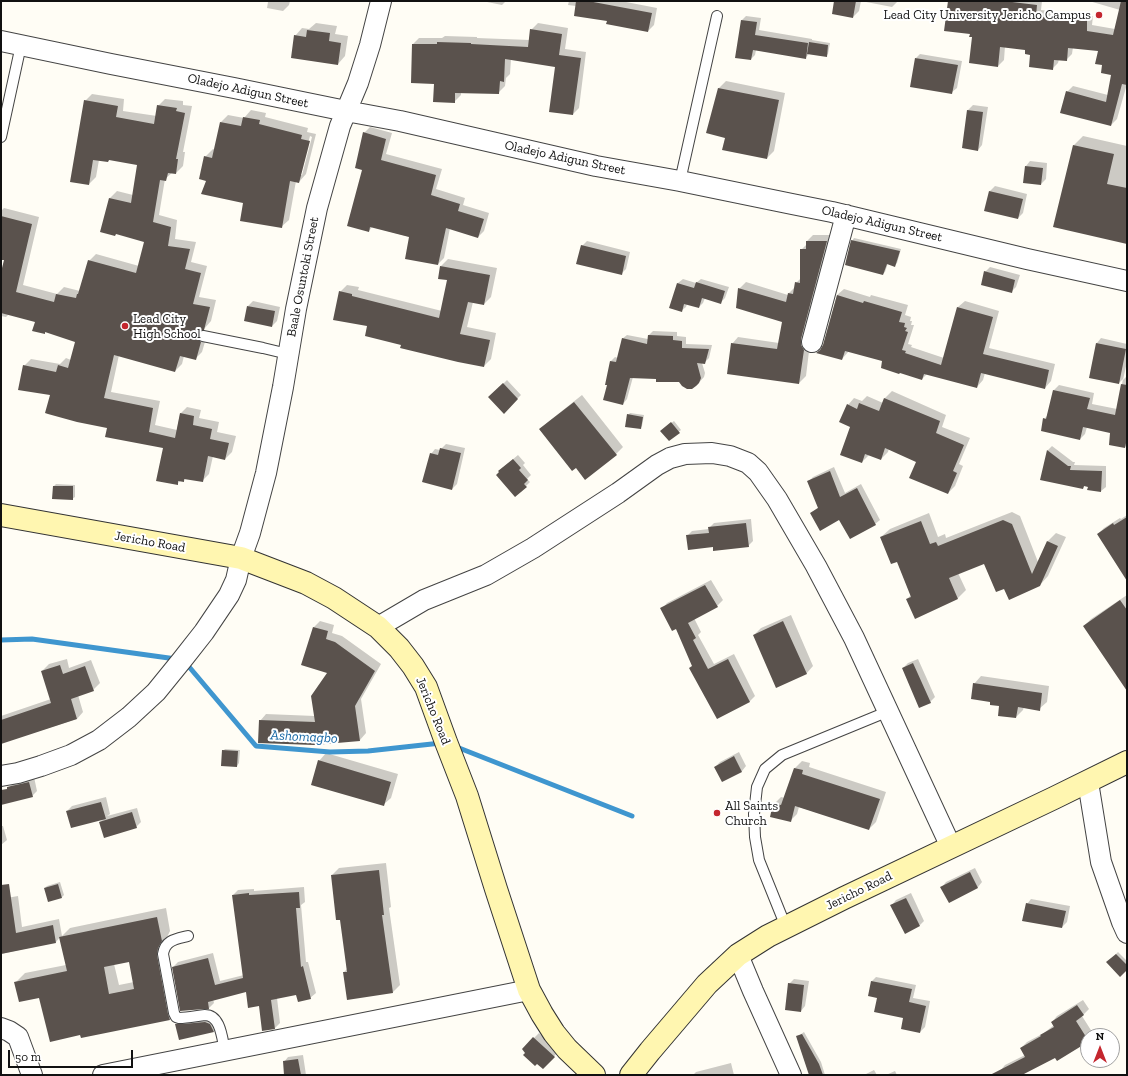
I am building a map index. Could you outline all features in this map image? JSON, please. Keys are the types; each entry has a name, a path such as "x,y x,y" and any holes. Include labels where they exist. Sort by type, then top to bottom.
{"street":[{"name":"Baale Osuntoki Street","path":"1,776 18,773 71,755 99,740 129,717 156,692 204,632 229,594 236,580 266,473 296,309 317,208 338,134 358,83 370,45 381,1"},
{"name":"Oladejo Adigun Street","path":"1,41 400,121 596,166 680,181 846,215 1127,281"},
{"path":"812,342 846,215"},
{"path":"378,627 424,600 493,572 540,544 618,493 657,465 670,458 685,454 712,453 730,456 748,463 758,472 777,499 816,566 854,638 889,710 951,847"},
{"name":"Jericho Road","path":"1,515 241,558 306,583 334,598 378,627 399,648 426,687 467,796 529,990 554,1033 567,1049 594,1075"},
{"name":"Jericho Road","path":"631,1075 707,984 738,955 768,936 1127,762"},
{"path":"1088,782 1101,862 1127,933"},
{"path":"738,955 791,1075"},
{"path":"103,1075 529,990"},
{"path":"1,1028 18,1037 32,1075"}],"lane":[{"path":"680,181 717,16"},
{"path":"1,137 21,45"},
{"path":"203,336 288,354"},
{"path":"786,927 759,860 755,837 754,814 757,786 765,769 782,755 889,710"},
{"path":"188,936 172,940 164,948 163,954 174,1013 176,1017 179,1018 211,1016 214,1018 218,1023 225,1051"}],"building":[{"path":"576,1 588,1 652,13 648,32 606,24 607,21 574,16"},
{"path":"834,1 856,1 853,18 832,14"},
{"path":"948,1 1004,1 1037,5 1036,16 1074,21 1074,19 1087,20 1087,31 1113,35 1121,1 1127,1 1127,85 1122,84 1111,126 1060,113 1066,91 1106,102 1111,75 1101,73 1102,65 1095,64 1098,51 1068,48 1067,61 1054,60 1053,70 1029,67 1030,55 1025,54 1025,50 1000,47 998,67 969,63 972,37 969,37 970,34 944,31"},
{"path":"741,20 757,22 755,35 808,43 806,59 753,50 751,60 735,58"},
{"path":"530,29 562,34 559,55 581,58 573,115 549,112 555,67 505,59 504,82 500,81 499,94 455,93 455,103 433,102 434,84 411,83 412,44 437,44 437,42 528,47"},
{"path":"307,30 330,33 329,41 341,43 338,65 291,58 294,35 306,37"},
{"path":"809,42 828,45 827,57 807,54"},
{"path":"915,58 958,65 952,94 910,87"},
{"path":"718,88 779,100 767,159 722,150 725,138 706,133"},
{"path":"84,100 118,106 116,117 154,124 157,105 177,108 176,111 185,113 176,159 178,159 176,174 168,173 166,181 160,180 153,222 171,227 168,246 190,249 185,269 201,273 193,304 210,307 204,330 198,331 197,334 197,338 201,342 196,360 180,356 175,372 114,355 104,398 153,408 149,432 175,438 180,413 194,416 193,425 212,429 210,439 229,443 225,460 208,456 203,482 184,479 184,482 178,481 178,485 156,481 163,448 105,437 107,428 77,422 45,413 50,395 18,390 23,365 56,372 58,365 68,368 75,342 45,332 45,334 32,331 35,322 1,313 1,272 4,260 1,260 1,216 32,224 16,292 54,302 56,294 76,298 88,260 136,273 144,242 116,234 115,236 100,232 109,198 131,203 137,165 109,160 108,162 93,160 89,185 70,182"},
{"path":"967,110 983,112 978,151 962,148"},
{"path":"243,117 260,120 259,124 302,135 301,139 310,141 299,183 290,181 282,228 240,221 243,203 201,194 206,181 199,179 204,156 212,158 220,122 241,126"},
{"path":"363,132 386,139 381,160 436,175 431,195 460,204 458,211 484,219 478,238 446,228 438,265 405,259 409,237 370,227 369,232 347,226 362,170 355,168"},
{"path":"1073,145 1114,154 1107,184 1127,188 1127,244 1053,227"},
{"path":"1025,166 1043,168 1041,185 1023,183"},
{"path":"989,191 1023,199 1018,219 984,211"},
{"path":"851,240 900,251 895,267 887,264 883,275 845,265"},
{"path":"806,241 827,241 801,339 801,345 804,350 799,384 727,374 731,343 777,349 782,322 736,308 738,288 786,302 788,293 793,294 795,282 800,283 800,249 806,249"},
{"path":"581,245 626,256 622,275 576,264"},
{"path":"440,266 490,275 484,305 468,302 460,334 490,340 484,367 400,348 401,345 365,336 367,326 333,320 339,291 352,294 352,296 439,318 447,280 438,279"},
{"path":"984,271 1015,280 1012,293 981,285"},
{"path":"696,282 725,291 721,304 702,298 699,308 684,304 682,312 669,308 677,283 694,288"},
{"path":"837,295 902,312 899,322 905,323 904,327 907,328 905,331 908,332 902,350 906,351 905,353 941,365 957,307 993,317 983,354 1049,370 1045,389 981,373 977,388 924,374 922,380 881,368 882,361 845,351 842,360 816,353 823,345"},
{"path":"247,306 275,311 272,327 244,321"},
{"path":"648,335 673,336 673,340 682,341 682,348 709,349 705,364 697,363 701,378 699,383 692,389 687,389 679,382 656,382 656,379 630,378 623,405 603,400 607,385 605,385 610,361 616,362 622,338 647,344"},
{"path":"1096,343 1126,349 1119,384 1089,378"},
{"path":"503,383 518,399 504,414 488,397"},
{"path":"1121,384 1127,385 1127,438 1125,448 1109,445 1110,433 1083,427 1080,440 1041,431 1043,418 1046,419 1053,390 1090,398 1087,409 1115,415"},
{"path":"884,398 940,421 936,433 964,445 953,471 957,473 948,494 909,478 916,462 885,448 881,460 865,454 862,463 840,455 850,427 839,422 847,404 857,409 859,403 879,411"},
{"path":"574,402 617,455 585,480 576,468 572,471 539,429"},
{"path":"627,414 643,417 641,429 625,427"},
{"path":"671,422 680,433 669,441 660,431"},
{"path":"440,448 461,453 452,490 422,482 430,453 438,455"},
{"path":"1047,450 1068,466 1071,466 1070,470 1102,471 1101,492 1087,490 1088,487 1084,486 1083,489 1040,480"},
{"path":"513,459 521,468 519,470 528,480 524,484 527,487 515,497 496,475 499,472 498,471"},
{"path":"830,471 840,497 857,488 876,525 850,539 839,520 820,531 810,513 818,508 807,481"},
{"path":"53,486 73,486 73,500 52,499"},
{"path":"1127,517 1127,581 1097,534 1113,523 1114,525"},
{"path":"1003,520 1012,524 1032,574 1047,541 1058,546 1040,586 1009,600 1004,589 996,592 984,564 949,578 958,599 915,619 906,599 911,597 897,562 891,564 880,537 921,521 930,544 936,542 938,546"},
{"path":"746,523 749,547 713,551 713,547 688,550 686,535 709,533 708,527"},
{"path":"705,585 718,607 688,623 696,638 693,640 708,669 728,659 750,702 717,719 689,668 692,666 676,629 672,631 660,608"},
{"path":"1120,600 1127,610 1127,691 1083,626"},
{"path":"783,621 807,674 776,688 753,635"},
{"path":"313,627 328,631 326,639 335,642 375,671 355,706 360,741 314,745 258,743 259,720 315,722 311,696 327,673 301,665"},
{"path":"913,663 931,703 919,708 902,668"},
{"path":"60,665 63,674 85,666 94,691 71,699 77,719 1,744 1,720 51,703 41,671"},
{"path":"973,683 1042,693 1040,711 1018,707 1016,718 998,716 999,706 990,705 990,702 971,699"},
{"path":"222,750 238,751 237,767 221,766"},
{"path":"734,756 742,772 722,782 714,767"},
{"path":"318,760 391,782 384,806 311,785"},
{"path":"794,768 803,770 802,774 880,799 869,830 795,806 791,822 770,817 773,803 781,805"},
{"path":"29,782 33,797 1,805 1,790 7,789 7,787"},
{"path":"101,802 106,819 71,828 66,811"},
{"path":"132,812 137,828 104,838 99,822"},
{"path":"379,870 384,915 382,915 393,993 347,1000 343,972 347,972 340,920 336,920 331,875"},
{"path":"970,872 978,888 949,903 940,887"},
{"path":"9,884 16,933 53,925 56,943 1,954 1,885"},
{"path":"58,884 62,898 48,902 44,888"},
{"path":"299,892 300,908 296,908 301,967 303,966 311,999 298,1002 296,995 271,1000 275,1029 262,1031 259,1006 248,1008 246,992 208,1002 209,1009 180,1011 172,967 208,958 215,985 243,978 232,895 249,893 249,895"},
{"path":"906,898 920,926 905,934 890,905"},
{"path":"1026,903 1066,911 1062,928 1022,921"},
{"path":"157,917 162,941 158,948 157,955 170,1020 81,1038 80,1035 50,1042 39,998 19,1002 14,982 67,971 59,937","holes":["129,962 134,989 109,994 104,967"]},
{"path":"1116,954 1127,965 1127,970 1120,977 1106,962"},
{"path":"871,981 912,989 909,1002 926,1006 920,1033 901,1029 903,1018 874,1012 877,998 868,996"},
{"path":"788,983 804,985 801,1012 785,1010"},
{"path":"1077,1005 1084,1015 1076,1021 1080,1028 1080,1047 1057,1061 1055,1058 1022,1075 990,1075 1025,1057 1020,1048 1054,1027 1051,1022"},
{"path":"205,1022 210,1024 214,1032 179,1040 175,1024"},
{"path":"802,1034 819,1064 823,1075 809,1075 796,1036"},
{"path":"533,1037 555,1057 543,1069 537,1064 535,1066 523,1055 525,1053 522,1049"},
{"path":"298,1059 301,1075 284,1075 283,1061"}],"waterway":[{"name":"Ashomagbo","path":"1,640 32,639 176,659"},
{"name":"Ashomagbo","path":"185,662 256,746 330,752 368,751 441,743"},
{"name":"Ashomagbo","path":"454,746 632,816"}],"place":[{"name":"Lead City University Jericho Campus","path":"1099,15"},
{"name":"Lead City High School","path":"125,326"},
{"name":"All Saints Church","path":"717,813"}]}
